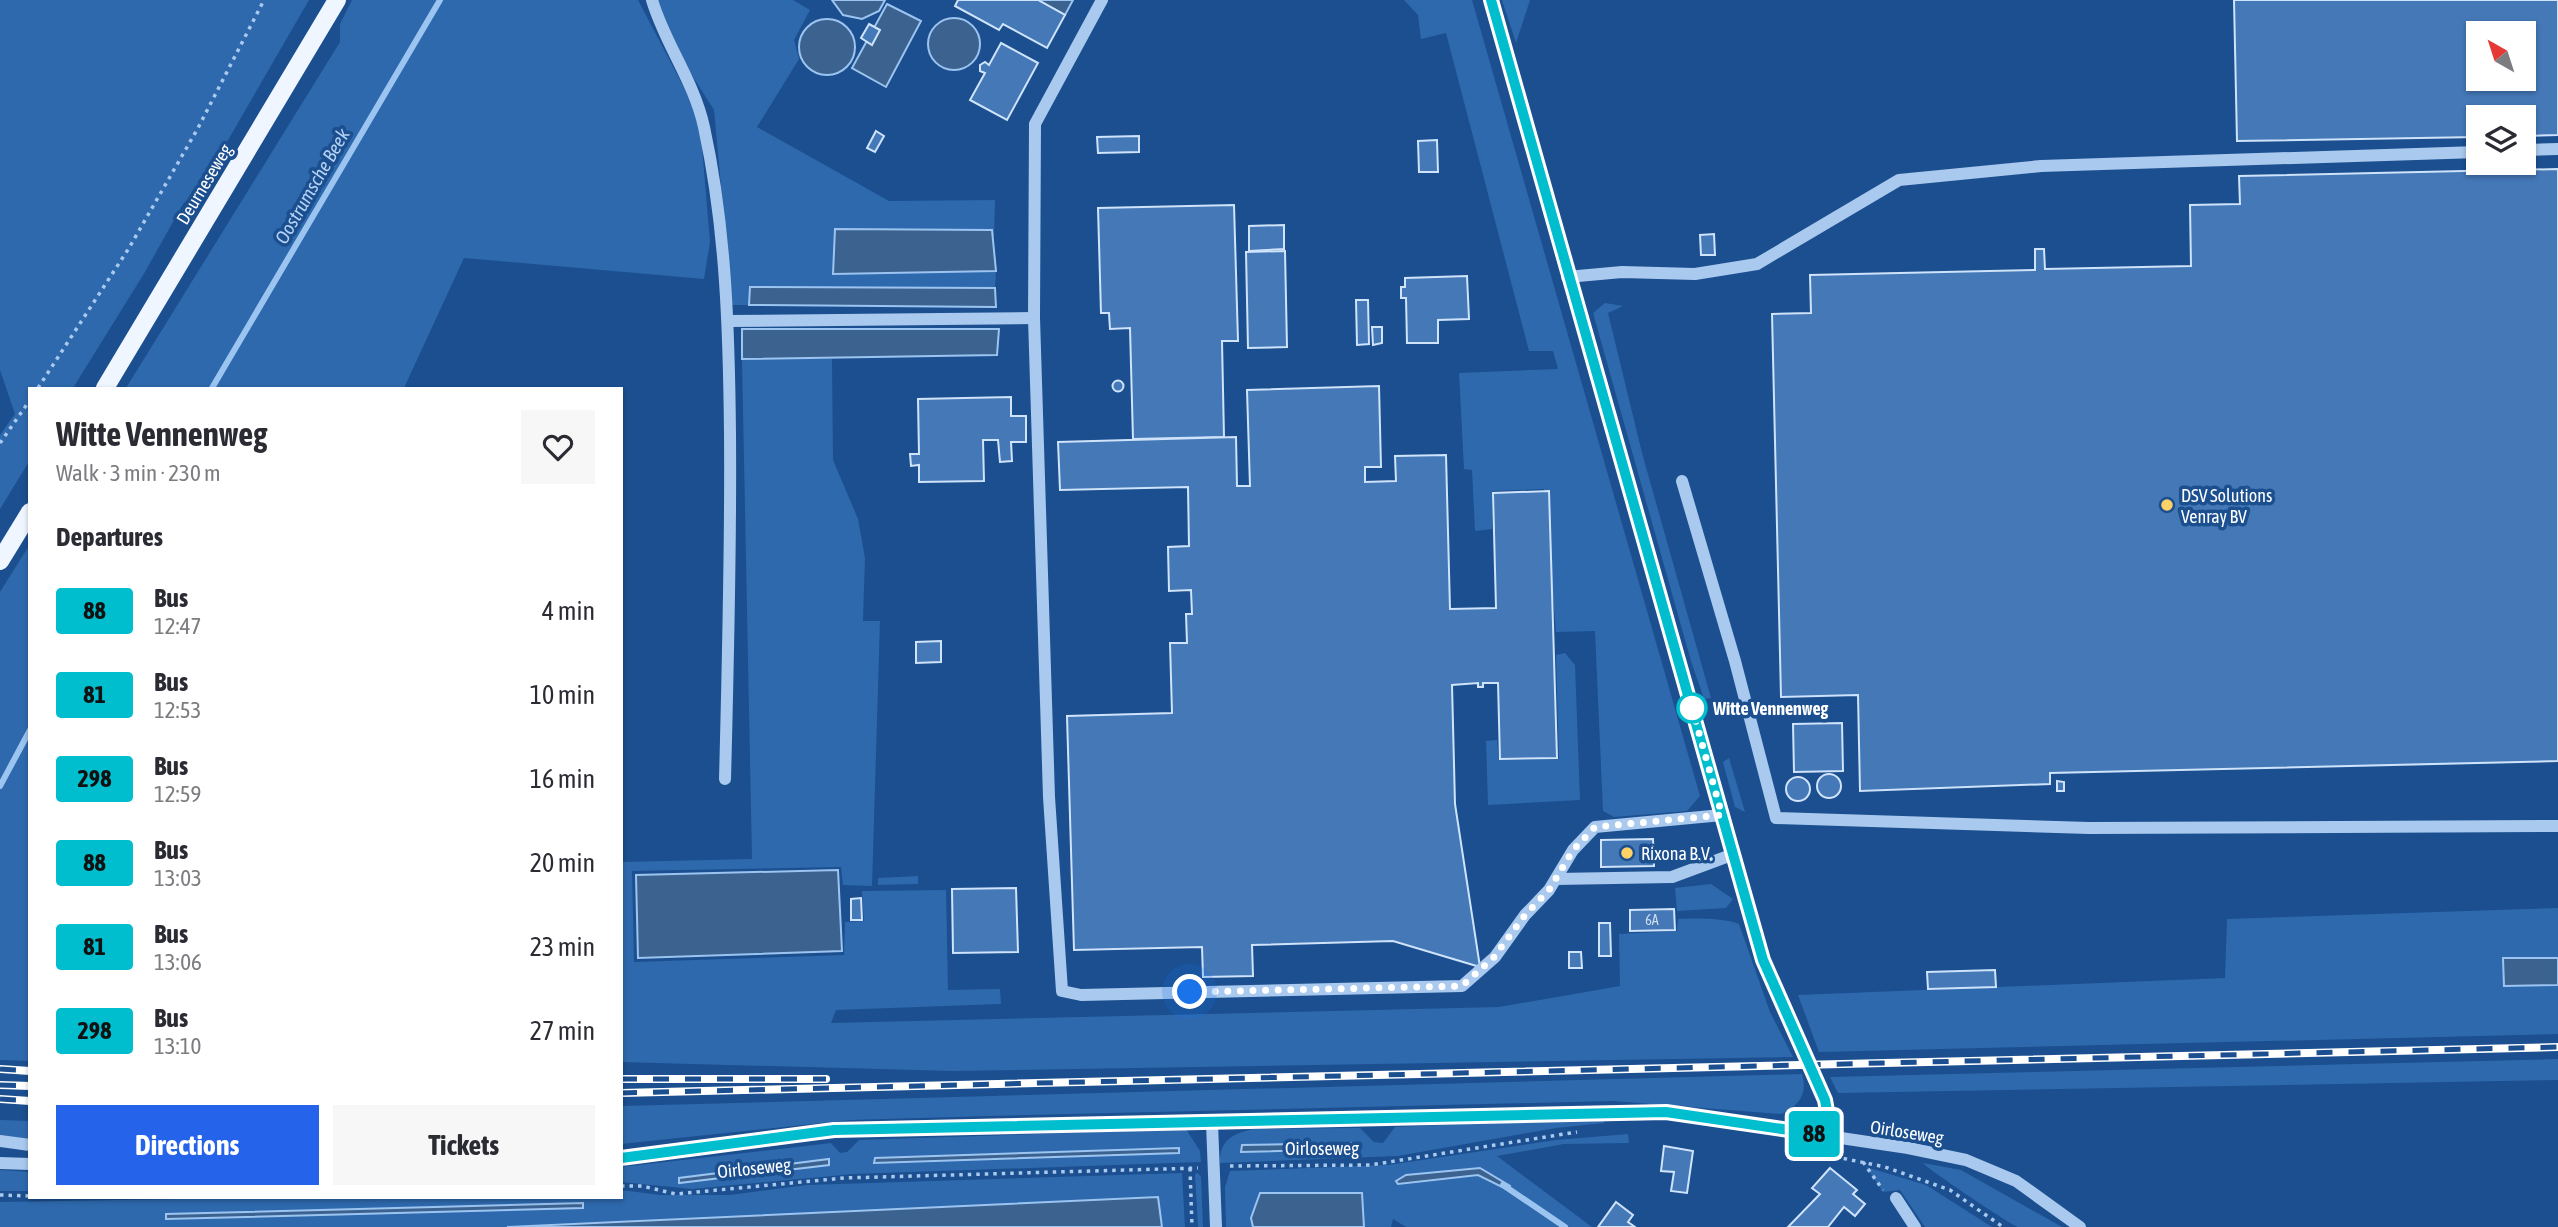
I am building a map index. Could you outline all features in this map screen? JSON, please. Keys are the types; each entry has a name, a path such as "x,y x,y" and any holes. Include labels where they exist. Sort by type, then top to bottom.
{"main road":[{"name":"Deurneseweg","path":"106,387 337,0"},
{"path":"0,561 28,515"}],"street":[{"path":"652,0 658,22 690,82 704,124 718,196 729,321 731,553 725,779"},
{"path":"1102,0 1035,124 1034,317 1049,797 1062,991 1081,995 1462,986 1494,957 1556,879 1573,850 1595,827 1722,815"},
{"path":"1491,0 1567,277 1763,960 1825,1100 1827,1111 1823,1135"},
{"path":"2536,150 2558,149"},
{"path":"1567,277 1622,272 1695,274 1758,264 1899,180 2041,166 2466,152"},
{"path":"729,321 1034,317"},
{"path":"1682,481 1735,661 1776,818 2089,828 2558,826"},
{"path":"1556,879 1672,877 1734,854"},
{"name":"Oirloseweg","path":"623,1158 834,1130 1666,1112 1908,1147 1966,1160 2016,1181 2080,1227"},
{"path":"1212,1123 1216,1227"},
{"path":"0,1141 28,1145"},
{"path":"0,1163 28,1164"},
{"path":"1896,1198 1914,1227"}],"path":[{"path":"39,387 129,248 198,128 264,0"},
{"path":"0,443 28,403"},
{"name":"Oirloseweg","path":"623,1186 642,1186 676,1194 844,1178 1213,1167 1370,1166 1579,1132"},
{"name":"Oirloseweg","path":"1820,1153 1863,1162 1950,1190 2003,1227"},
{"path":"1863,1162 1887,1195 1896,1198"},
{"path":"1190,1168 1192,1227"},
{"path":"0,1195 28,1196"}],"shaded area":[{"path":"0,0 309,0 202,185 183,204 145,272 74,387 28,387 28,463 0,509 0,435 15,414 0,370"},
{"path":"352,0 638,0 692,103 701,135 710,242 704,279 464,258 404,387 127,387 340,42 340,24"},
{"path":"657,0 793,0 810,10 794,40 799,59 757,127 889,201 995,200 994,238 991,230 835,229 834,274 996,271 995,288 750,287 749,305 732,305 714,110 674,47"},
{"path":"832,0 885,0 879,11 862,19 843,15"},
{"path":"1038,0 1073,0 1065,15"},
{"path":"1404,0 1472,0 1700,796 1687,811 1614,817 1603,811 1595,631 1556,632 1544,489 1492,491 1492,529 1475,531 1472,470 1464,469 1459,373 1558,369 1553,351 1529,351 1446,33 1421,39 1418,15"},
{"path":"1502,0 1530,0 1516,43"},
{"path":"887,4 921,21 886,87 852,68"},
{"path":"954,18 964,20 972,26 978,34 978,54 972,62 964,68 954,70 944,68 936,62 930,54 928,44 930,34 936,26 944,20"},
{"path":"827,19 838,21 847,27 853,36 853,58 847,67 838,73 827,75 816,73 807,67 801,58 799,47 801,36 807,27 816,21"},
{"path":"835,229 992,230 996,271 833,274"},
{"path":"750,287 995,288 996,307 749,305"},
{"path":"1605,303 1623,306 1608,313 1642,453 1711,698 1704,699 1691,661 1593,313"},
{"path":"742,329 999,329 997,355 742,359"},
{"path":"742,359 832,359 833,460 858,519 865,558 863,621 880,621 872,886 843,885 841,867 632,871 634,962 844,955 845,922 864,921 862,891 946,890 948,990 1000,989 1001,1004 836,1010 831,1023 1499,1007 1620,986 1619,934 1677,931 1678,919 1718,920 1739,924 1770,1012 1793,1057 952,1071 623,1062 623,862 752,859"},
{"path":"28,547 28,1061 0,1060 0,592"},
{"path":"1565,653 1575,665 1580,800 1488,805 1486,741 1497,740 1499,760 1559,759 1556,655"},
{"path":"1729,758 1745,812 1735,807 1723,762"},
{"path":"838,870 842,951 638,958 636,875"},
{"path":"918,876 918,884 878,885 878,878"},
{"path":"1711,884 1733,899 1726,908 1677,911 1675,888"},
{"path":"2558,908 2558,958 2503,958 2504,986 2558,985 2558,1034 1819,1052 1798,995 2225,978 2227,919"},
{"path":"2503,958 2558,958 2558,985 2504,986"},
{"path":"2558,1059 2558,1080 1838,1093 1830,1077"},
{"path":"1802,1074 1804,1081 1803,1093 1797,1103 1781,1114 1613,1101 989,1116 851,1120 623,1144 623,1106"},
{"path":"1605,1118 1604,1123 1556,1128 1398,1156 1220,1163 1222,1149 1229,1139 1253,1129 1360,1128 1374,1142 1383,1143 1395,1127","holes":["1353,1144 1350,1149 1241,1152"]},
{"path":"0,1120 28,1121 28,1142 0,1138"},
{"path":"1186,1129 1200,1151 1201,1162 853,1174 692,1189 623,1182 623,1167 831,1143 840,1153 847,1152 859,1140"},
{"path":"1628,1134 1629,1143 1564,1144 1497,1156 1592,1227 1406,1227 1393,1219 1391,1227 1364,1227 1362,1193 1260,1193 1251,1218 1253,1227 1226,1227 1225,1187 1230,1171 1388,1165 1556,1140","holes":["1480,1168 1488,1180 1478,1175 1398,1184"]},
{"path":"1353,1143 1350,1149 1241,1152 1242,1145"},
{"path":"1179,1148 1179,1153 874,1163 875,1158"},
{"path":"829,1159 829,1165 679,1183 679,1178"},
{"path":"1923,1163 1961,1170 2062,1227 2018,1227"},
{"path":"1866,1167 1926,1185 1992,1227 1925,1227 1900,1190 1883,1192"},
{"path":"1480,1168 1510,1186 1508,1190 1478,1175 1398,1184 1396,1181 1406,1175"},
{"path":"0,1170 28,1172 28,1191 0,1191"},
{"path":"1182,1173 1185,1227 1162,1227 1157,1197 507,1227 0,1227 0,1202 184,1199 623,1199 623,1190 661,1195 730,1195 807,1185","holes":["583,1203 583,1208 166,1219 166,1214"]},
{"path":"1198,1173 1201,1177 1203,1227 1198,1227 1195,1174"},
{"path":"1260,1193 1362,1193 1364,1227 1253,1227 1251,1218"},
{"path":"1158,1197 1162,1227 507,1227"},
{"path":"583,1203 583,1208 166,1219 166,1214"}],"building":[{"path":"958,0 1038,0 1065,15 1047,48 1003,24 999,30 955,6"},
{"path":"2234,0 2558,0 2558,135 2536,136 2536,105 2466,105 2466,137 2237,141"},
{"path":"869,24 880,30 872,45 861,38"},
{"path":"1001,43 1038,63 1007,120 970,100 985,73 980,71 980,65 985,62 989,65"},
{"path":"876,131 884,136 875,152 867,148"},
{"path":"1139,136 1139,152 1098,153 1097,137"},
{"path":"1437,140 1438,172 1419,172 1418,141"},
{"name":"DSV Solutions Venray BV","path":"2536,169 2558,169 2558,761 2050,773 2050,784 1860,791 1858,695 1781,697 1772,314 1811,313 1810,275 2035,270 2035,249 2044,249 2045,269 2191,266 2190,205 2240,204 2239,176 2466,171 2466,175 2536,175"},
{"path":"1234,205 1238,341 1222,341 1224,437 1133,439 1130,328 1110,329 1109,313 1101,313 1098,208"},
{"path":"1284,225 1284,249 1249,251 1249,226"},
{"path":"1714,234 1715,255 1701,255 1700,235"},
{"path":"1285,251 1287,347 1248,348 1246,252"},
{"path":"1467,276 1469,319 1438,320 1438,343 1407,343 1406,298 1401,298 1401,287 1405,287 1405,278"},
{"path":"1356,300 1368,300 1369,344 1357,345"},
{"path":"1372,327 1382,327 1382,343 1373,345"},
{"path":"1118,380 1124,386 1118,392 1112,386"},
{"path":"1379,386 1381,467 1365,467 1365,482 1396,481 1395,456 1446,455 1450,609 1496,608 1493,493 1549,491 1557,758 1500,759 1498,683 1483,683 1483,687 1478,687 1478,683 1452,685 1455,804 1480,967 1393,941 1252,945 1253,976 1203,977 1202,947 1074,950 1067,716 1172,713 1170,643 1187,643 1186,614 1192,614 1191,590 1169,591 1168,547 1189,546 1188,487 1060,490 1058,442 1236,437 1237,486 1250,486 1247,390"},
{"path":"1011,397 1011,416 1026,416 1026,442 1011,442 1012,461 1000,462 998,440 983,440 984,481 919,482 919,465 911,466 910,454 919,454 918,399"},
{"path":"941,641 941,662 916,663 916,642"},
{"path":"1842,723 1843,771 1794,772 1793,724"},
{"path":"1829,774 1838,777 1841,786 1838,795 1829,798 1820,795 1817,786 1820,777"},
{"path":"1798,777 1807,780 1810,789 1807,798 1798,801 1789,798 1786,789 1789,780"},
{"path":"2057,781 2064,782 2064,791 2057,791"},
{"name":"Rixona B.V.","path":"1653,839 1654,866 1601,867 1601,840"},
{"path":"1016,888 1018,952 953,953 952,889"},
{"path":"861,898 862,920 851,920 851,899"},
{"path":"1674,909 1675,930 1630,931 1630,910"},
{"path":"1599,923 1610,923 1611,956 1599,956"},
{"path":"1569,952 1581,952 1582,968 1569,968"},
{"path":"1995,970 1996,987 1928,989 1927,972"},
{"path":"1664,1146 1693,1151 1687,1193 1671,1191 1674,1172 1661,1171"},
{"path":"1830,1168 1857,1190 1853,1194 1865,1204 1855,1216 1844,1207 1828,1227 1788,1227 1820,1194 1812,1188"},
{"path":"1616,1202 1633,1215 1628,1222 1635,1227 1598,1227"}],"waterway":[{"name":"Oostrumsche Beek","path":"213,387 440,0"},
{"name":"Oostrumsche Beek","path":"0,786 28,734"},
{"path":"1503,1185 1565,1227"}],"railway":[{"path":"623,1093 2558,1047"},
{"path":"0,1069 28,1071"},
{"path":"623,1079 826,1079"},
{"path":"0,1085 28,1086"},
{"path":"0,1099 28,1101"}],"bus line":[{"name":"88","path":"623,1158 834,1130 1666,1112 1823,1135 1827,1111 1825,1100 1763,960 1567,277 1491,0"}],"place":[{"name":"DSV Solutions Venray BV","path":"2167,505"},
{"name":"Witte Vennenweg","path":"1692,708"},
{"name":"Rixona B.V.","path":"1627,853"}],"route":[{"path":"1190,992 1462,986 1494,957 1525,915 1549,890 1573,850 1595,827 1722,815 1692,708"}]}
